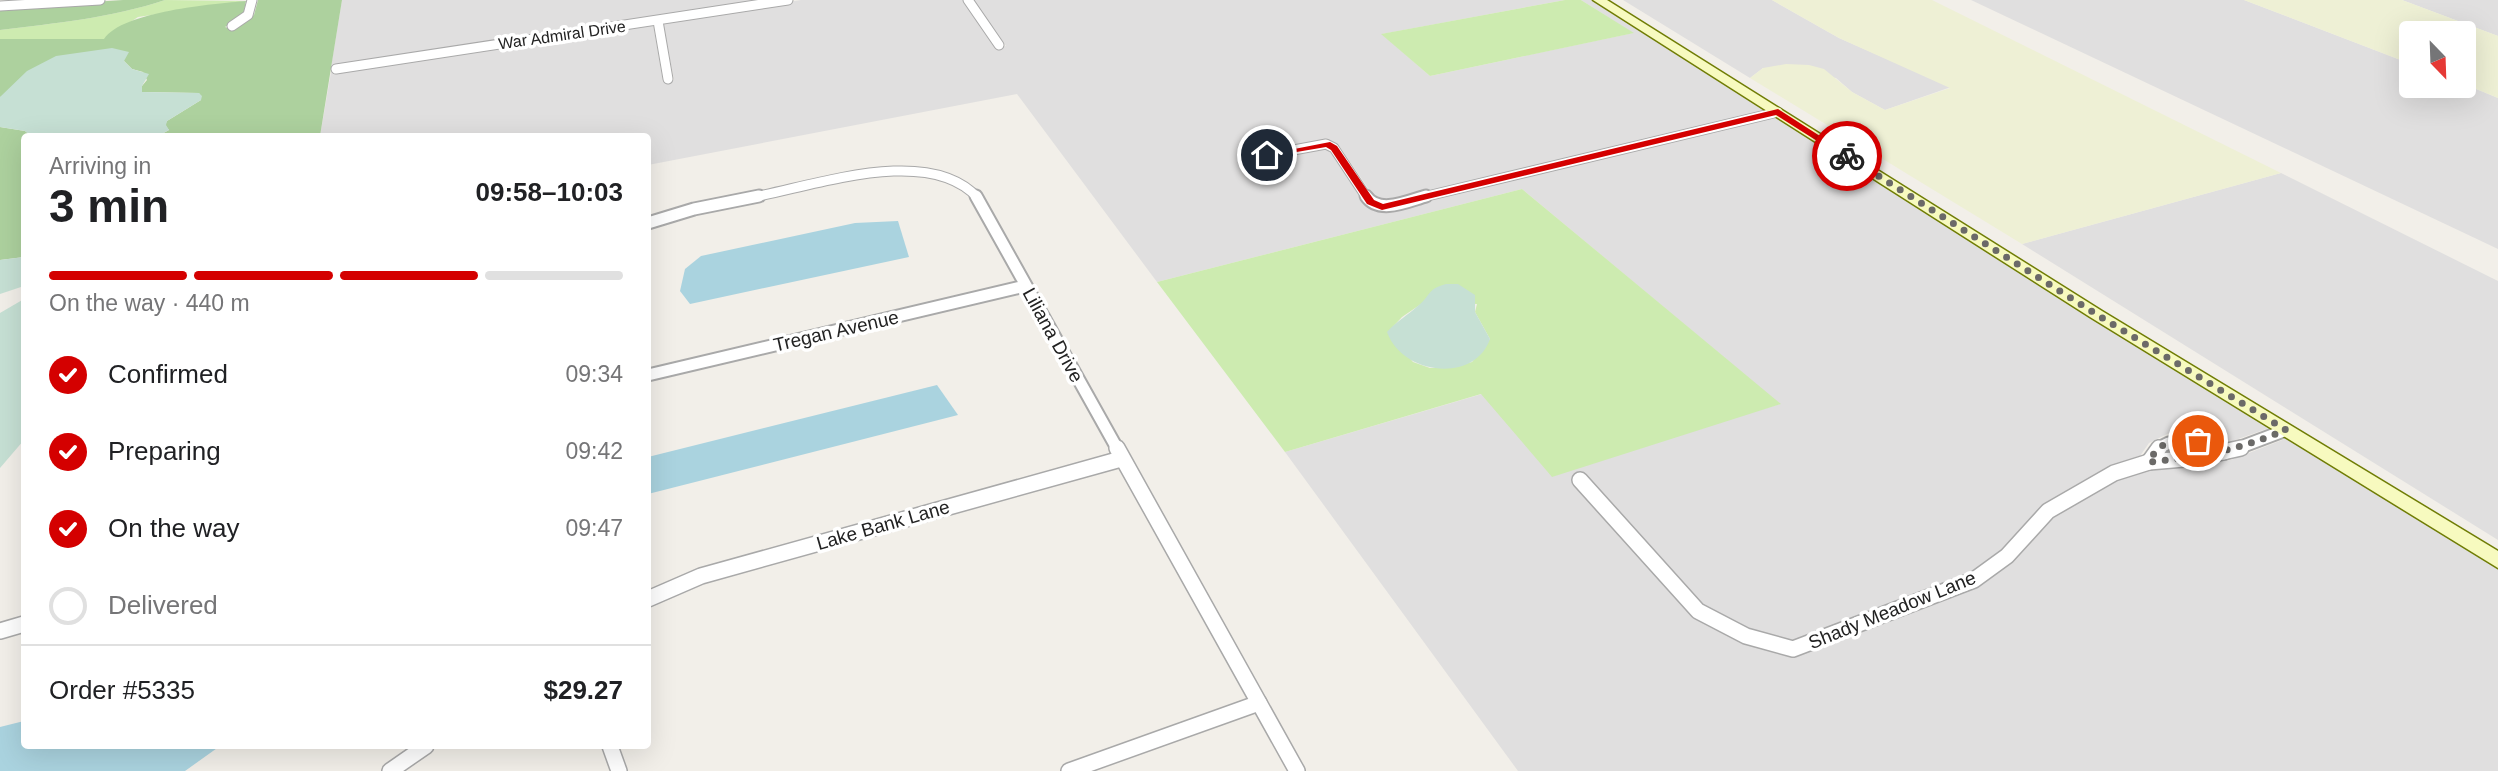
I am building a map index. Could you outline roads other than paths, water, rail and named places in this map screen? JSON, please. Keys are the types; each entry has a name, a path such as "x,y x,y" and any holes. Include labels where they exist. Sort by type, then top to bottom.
{"main road":[{"path":"1599,0 2086,308 2498,561"}],"street":[{"path":"0,6 100,0"},
{"path":"232,26 248,15 252,0"},
{"name":"War Admiral Drive","path":"336,69 788,0"},
{"path":"968,0 999,45"},
{"path":"658,21 668,79"},
{"path":"1267,155 1326,144 1334,148 1370,202 1382,207 1778,112"},
{"name":"Liliana Drive","path":"651,222 683,212 868,175 901,171 931,173 965,186 977,197 1297,771"},
{"name":"Tregan Avenue","path":"651,374 1026,286"},
{"name":"Shady Meadow Lane","path":"1580,480 1698,611 1746,636 1793,649 1974,580 2007,556 2048,511 2114,472 2149,462 2196,458 2243,448 2286,430"},
{"name":"Shady Meadow Lane","path":"2149,462 2158,448 2178,438 2198,441 2224,452"},
{"name":"Lake Bank Lane","path":"651,599 701,576 1121,459"},
{"path":"0,631 21,625"},
{"path":"1069,771 1259,703"},
{"path":"390,771 422,749"},
{"path":"611,749 619,771"}],"water":[{"path":"898,221 909,257 690,304 680,291 685,269 701,256 855,223"},
{"path":"937,385 958,415 651,493 651,456"},
{"path":"21,722 21,749 216,749 185,771 0,771 0,727"}]}
